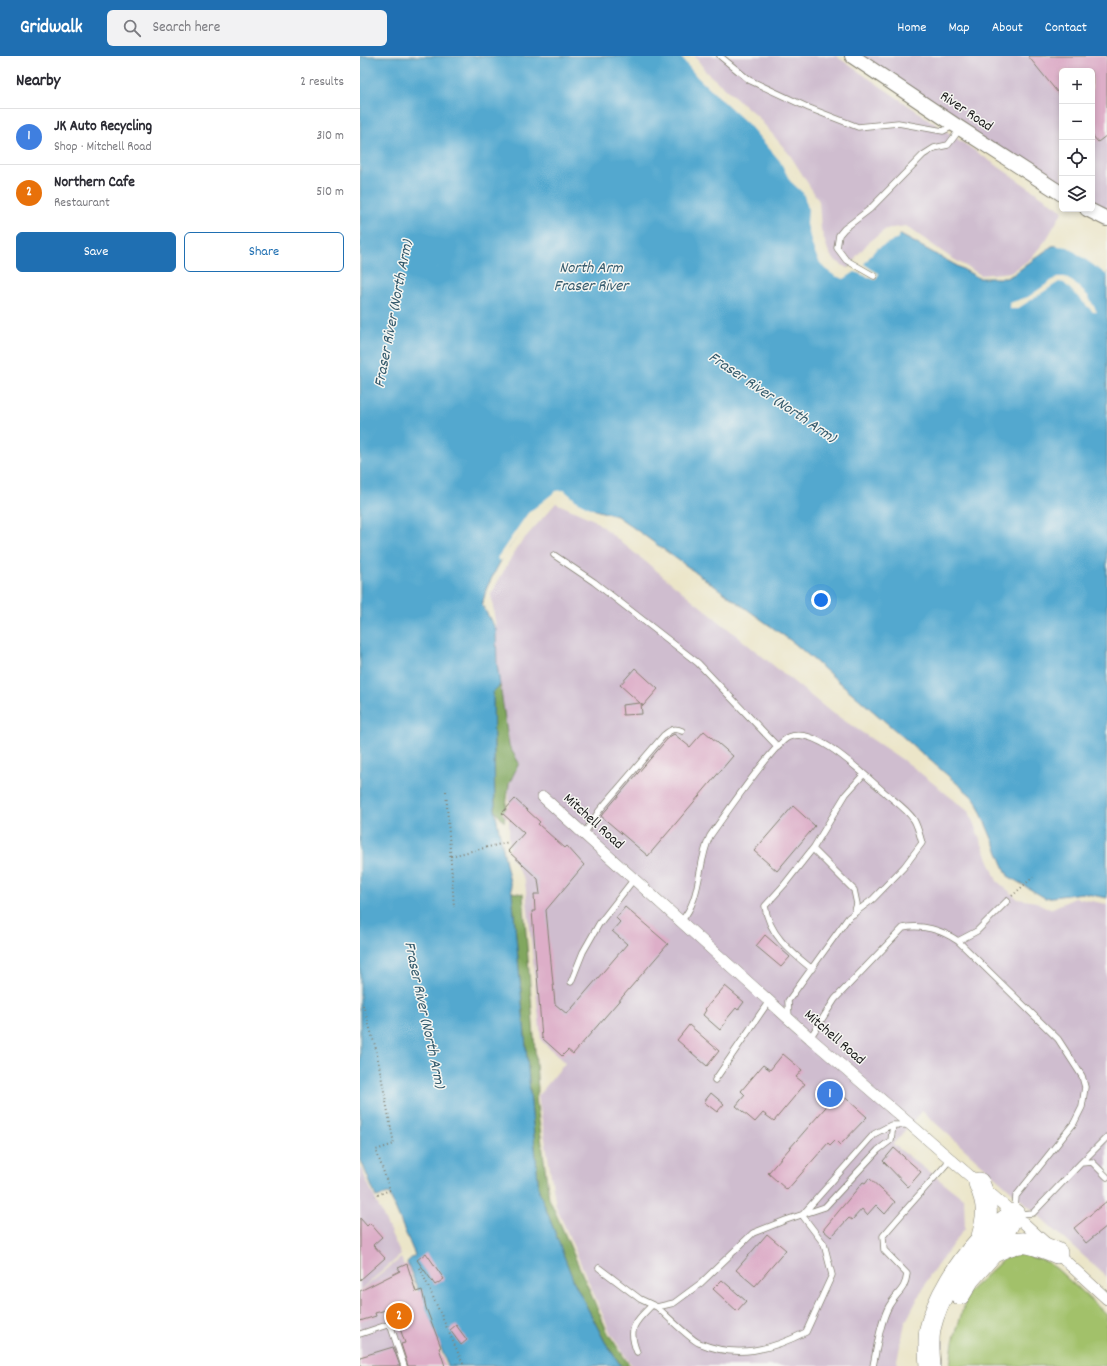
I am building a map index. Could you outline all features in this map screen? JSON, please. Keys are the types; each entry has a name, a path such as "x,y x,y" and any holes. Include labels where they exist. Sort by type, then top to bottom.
{"highway":[{"path":"943,1366 942,1338 950,1311 986,1246 986,1199 979,1183"},
{"path":"930,1366 930,1330 935,1314 957,1273 986,1246 1014,1214"},
{"path":"986,1246 1022,1242 1034,1243 1057,1253"}],"street":[{"name":"River Road","path":"852,56 957,127 1059,192"},
{"path":"1093,212 1107,219"},
{"name":"Mitchell Road","path":"543,797 810,1038 979,1183 1107,1299"}],"lane":[{"path":"720,56 749,80 809,108 858,127 898,123 943,131 957,127"},
{"path":"874,276 844,257 838,248 839,236 844,229 870,209 923,155 934,148 948,145 957,127"},
{"path":"554,555 594,582 698,663 778,747"},
{"path":"584,834 599,810 664,735 671,729 677,728 682,731"},
{"path":"681,921 692,905 704,847 710,836 778,747 790,736 798,734 829,747 847,759 864,774 914,820 922,843 904,867 873,900 848,918 788,1001 789,1019"},
{"path":"812,969 788,949 776,934 767,917 765,906 813,849 834,817 846,794 864,774"},
{"path":"813,849 854,890 858,904 854,914"},
{"path":"571,982 583,952 599,924 634,879"},
{"path":"958,941 976,931 1007,901"},
{"path":"810,1038 835,999 903,928 923,927 945,932 958,941 1058,1039 1082,1076 1085,1086 1082,1107 1074,1123 1016,1196 1014,1214 1033,1213 1107,1137"},
{"path":"715,1080 769,1001"},
{"path":"802,1215 874,1134 892,1125 905,1124 912,1126"},
{"path":"637,1352 631,1338 635,1322 654,1306 674,1303 701,1283 753,1233 825,1207 878,1150 891,1140 892,1125"},
{"path":"873,1366 882,1325 889,1306 906,1285 907,1274 884,1250 883,1236 908,1205 923,1191 951,1159"},
{"path":"1081,1163 1092,1162 1107,1177"},
{"path":"599,1268 640,1299 654,1306 698,1343 730,1352 751,1352 775,1346 806,1332 832,1275 824,1244 802,1215"},
{"path":"360,1334 390,1324 404,1366"}],"path":[{"path":"446,791 454,907"},
{"path":"451,856 509,842"},
{"path":"1007,901 1033,877"},
{"path":"363,1005 376,1049 394,1144 376,1150 390,1190 375,1196"},
{"path":"420,1268 464,1366"}],"shaded area":[{"path":"695,56 836,56 1059,208 1059,212 1062,212 1046,240 1030,259 1012,272 981,275 950,257 906,226 886,229 868,243 855,258 879,274 847,268 833,259 829,253 821,230 819,201 790,155 757,116 706,72"},
{"path":"852,56 1107,56 1107,219 1095,211 1095,68 1059,68 1059,192"},
{"path":"556,503 594,520 827,709 909,764 969,812 997,881 1018,899 1036,902 1050,909 1075,898 1107,904 1107,1277 922,1111 893,1144 964,1199 965,1228 930,1275 905,1323 897,1360 898,1366 632,1366 611,1334 556,1206 538,1096 565,1063 541,1040 525,881 511,857 509,842 509,784 519,763 509,746 497,664 496,629 491,594 517,547"},
{"path":"360,1166 401,1255 360,1290"},
{"path":"401,1258 444,1366 360,1366 360,1291"}],"green space":[{"path":"500,685 509,746 519,763 509,784 504,822 495,811 493,692"},
{"path":"512,892 523,894 538,1089 536,1098 549,1198 608,1333 630,1366 621,1366 605,1342 572,1278 539,1191"},
{"path":"1022,1254 1047,1262 1057,1269 1107,1315 1107,1366 950,1366 953,1342 968,1292 1006,1257"}],"water":[{"name":"North Arm Fraser River","path":"360,56 687,56 699,71 784,158 808,197 822,252 827,260 845,271 869,246 899,234 979,278 1006,278 1014,274 1052,246 1068,244 1107,271 1107,898 1082,893 1045,898 1008,876 975,799 794,643 617,516 576,505 561,497 553,498 529,520 505,553 487,587 482,605 496,629 497,664 500,685 493,692 495,811 512,892 539,1191 574,1282 605,1342 621,1366 448,1366 407,1262 415,1255 389,1194 376,1197 360,1158"}],"pier":[{"path":"680,56 689,56 700,70 740,107 786,157 812,202 824,251 828,259 845,269 849,267 867,245 879,236 901,233 898,238 876,249 864,264 879,274 875,280 855,272 844,279 835,276 825,269 818,260 812,245 807,224 808,208 803,193 790,181 780,161 748,124 697,77"},
{"path":"1069,242 1107,268 1107,275 1068,247 1056,246 1058,243"},
{"path":"1057,277 1064,277 1073,282 1088,296 1097,312 1093,312 1064,283 1059,282 1017,309 1010,309 1009,303 1028,297"},
{"path":"564,490 578,502 603,514 576,507 561,499 554,500 530,521 509,548 504,558 500,561 497,558 528,513 556,491"}],"building":[{"path":"1028,56 1107,56 1107,135 1098,142 1095,138 1095,68 1059,68 1059,94"},
{"path":"635,668 658,689 643,706 641,703 642,714 623,715 622,705 640,703 620,685"},
{"path":"704,731 733,756 648,856 601,816 669,737 674,734 690,747"},
{"path":"515,799 540,822 538,824 565,848 567,846 584,865 546,910 555,1004 567,1014 627,944 612,931 620,922 616,918 625,907 668,944 573,1054 568,1050 562,1056 542,1038 532,911 535,911 534,894 540,894 538,879 508,851 524,833 502,813"},
{"path":"793,806 815,826 777,871 754,851"},
{"path":"765,935 790,957 781,967 756,946"},
{"path":"725,986 744,1002 738,1010 736,1008 725,1021 726,1022 720,1030 703,1015 706,1010 705,1009"},
{"path":"689,1025 719,1051 707,1066 677,1040"},
{"path":"783,1054 802,1070 796,1077 805,1084 774,1121 763,1113 755,1122 736,1106 745,1095 741,1091 763,1065 770,1070"},
{"path":"839,1092 867,1117 840,1145 835,1140 830,1145 828,1143 787,1190 768,1173"},
{"path":"711,1093 724,1104 717,1112 704,1102"},
{"path":"894,1148 921,1172 908,1187 883,1161"},
{"path":"869,1178 895,1202 885,1214 876,1205 867,1215 862,1209 852,1220 849,1218 831,1237 823,1230 863,1182 865,1183"},
{"path":"1107,1201 1107,1226 1086,1243 1074,1228"},
{"path":"360,1218 367,1226 370,1223 382,1237 373,1245 385,1258 360,1280"},
{"path":"767,1234 786,1250 755,1286 736,1270"},
{"path":"426,1253 444,1279 435,1285 417,1260"},
{"path":"407,1264 416,1292 422,1290 426,1308 441,1347 439,1348 445,1366 408,1366 401,1344 405,1343 393,1308 375,1313 376,1316 360,1321 360,1291 400,1271 398,1268"},
{"path":"722,1280 746,1301 737,1311 713,1289"},
{"path":"456,1325 467,1340 461,1345 450,1330"},
{"path":"393,1347 400,1366 360,1366 360,1357"}],"place":[{"name":"JK Auto Recycling","path":"830,1094"},
{"name":"Northern Cafe","path":"399,1316"}],"water label":[{"name":"Fraser River (North Arm)","path":"394,314"},
{"name":"Fraser River (North Arm)","path":"772,398"},
{"name":"Fraser River (North Arm)","path":"424,1015"}]}
